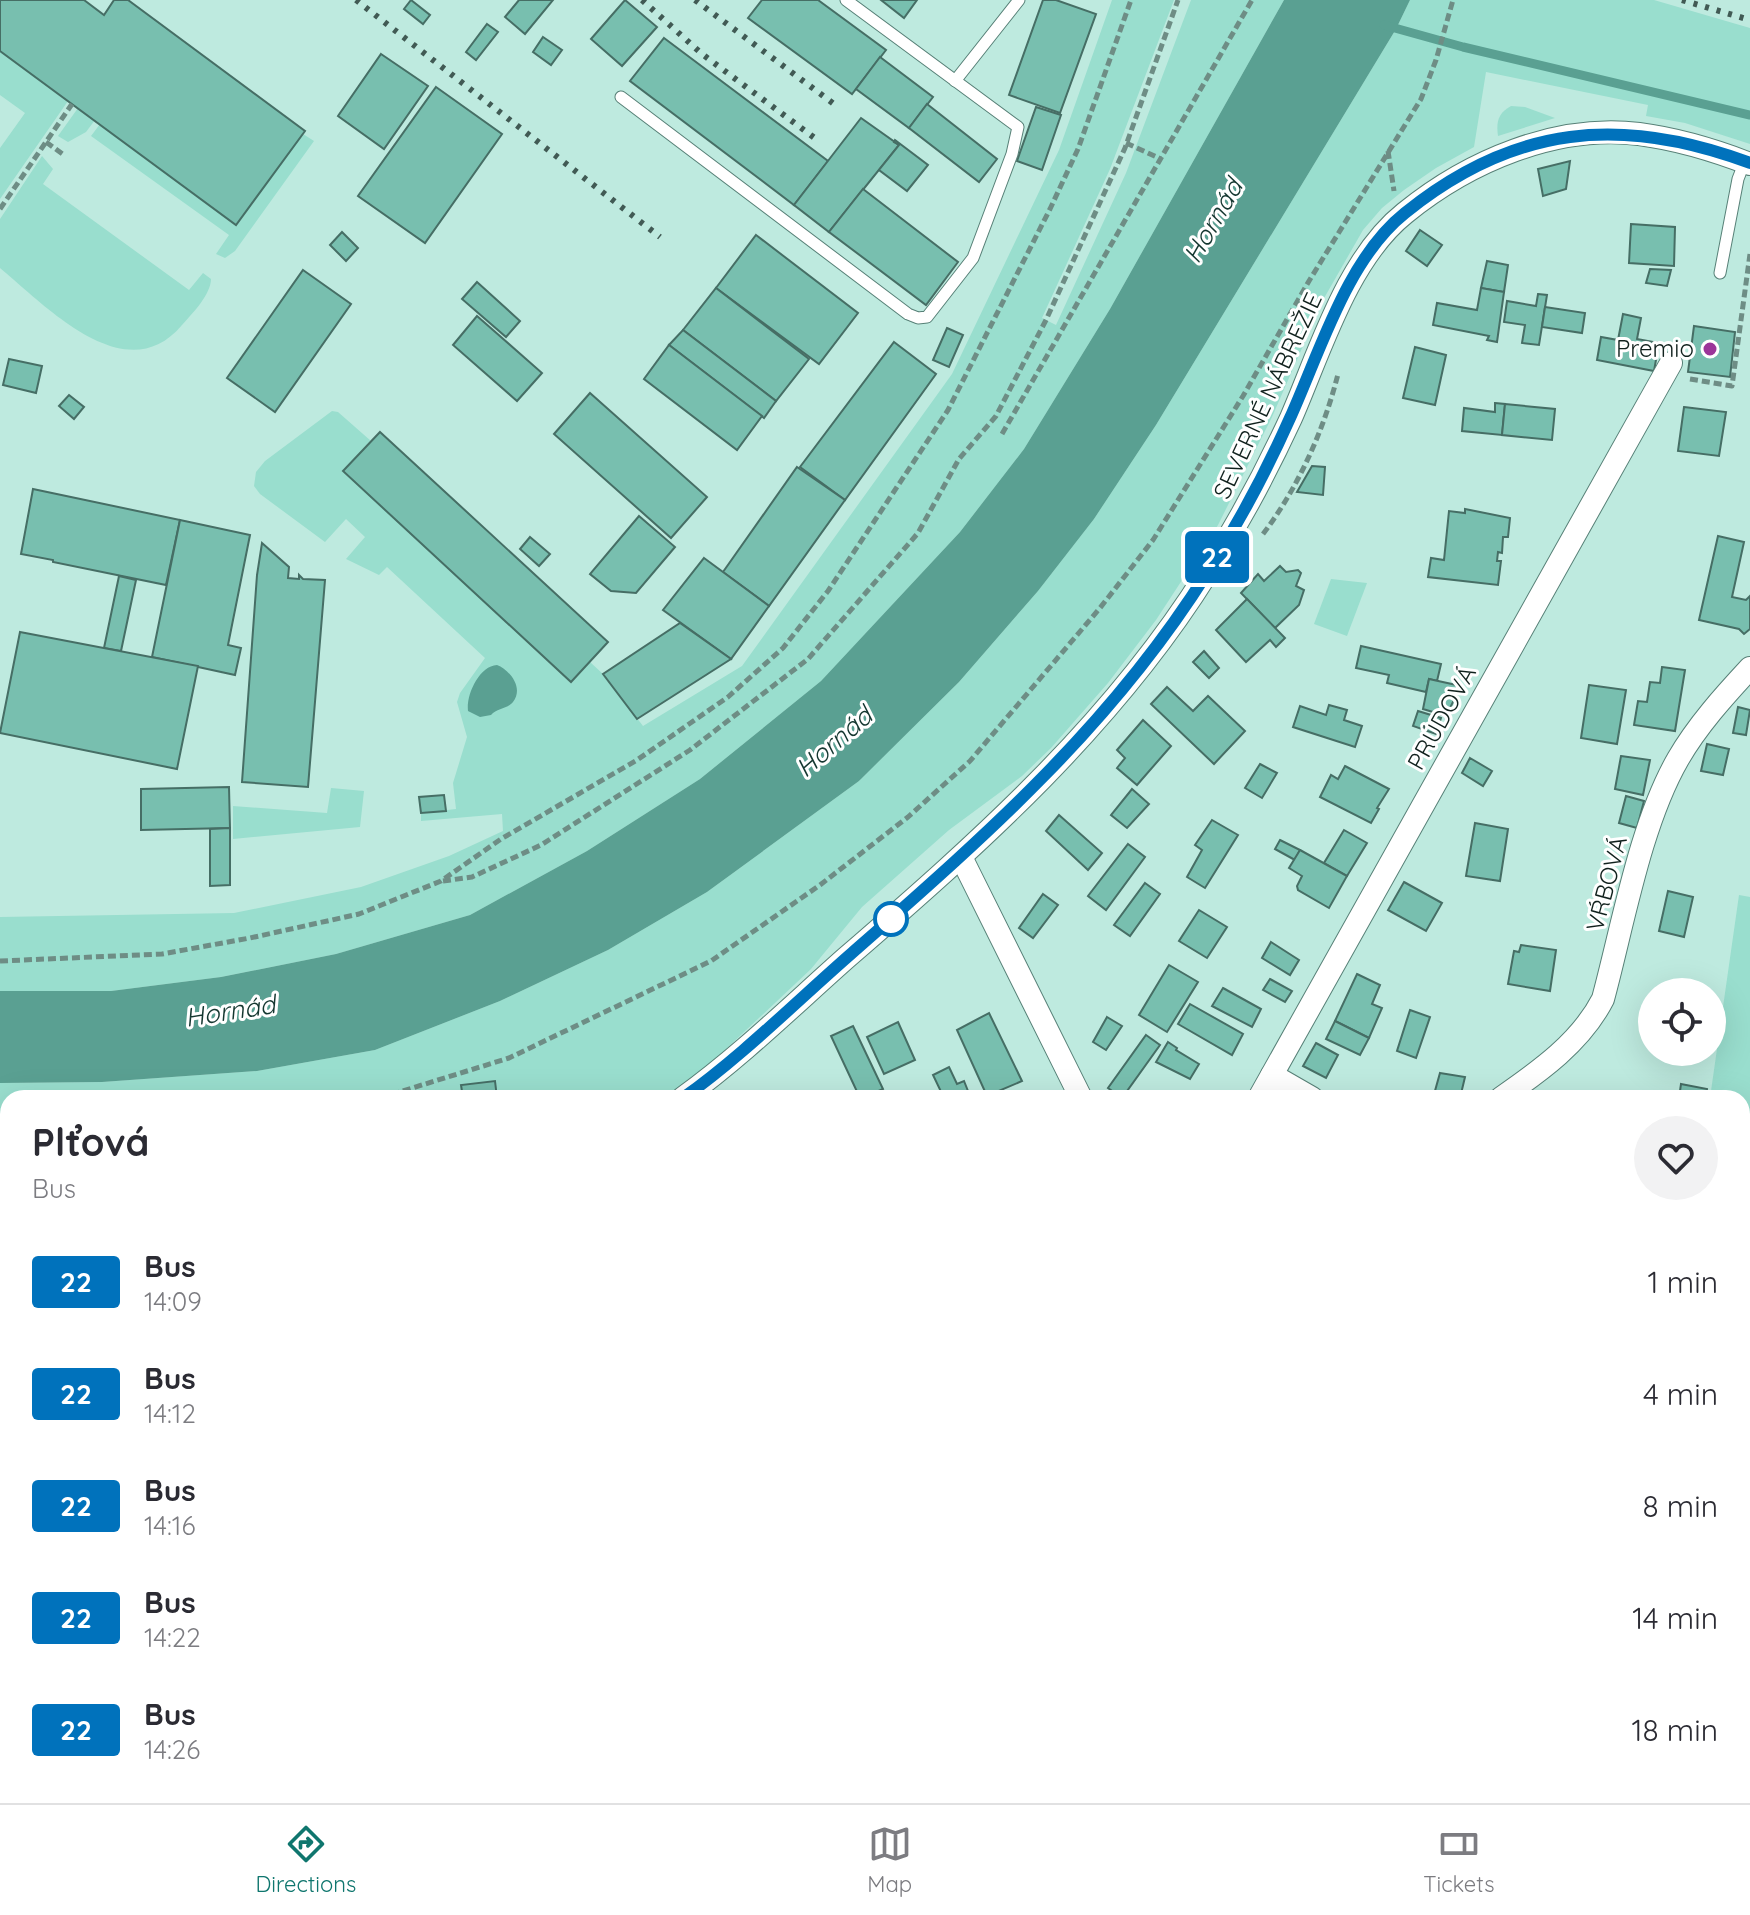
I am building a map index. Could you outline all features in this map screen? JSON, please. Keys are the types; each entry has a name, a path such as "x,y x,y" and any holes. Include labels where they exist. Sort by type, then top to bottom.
{"street":[{"name":"SEVERNÉ NÁBREŽIE","path":"692,1090 961,857 1050,772 1123,692 1174,623 1250,499 1288,423 1352,278 1379,238 1402,215 1428,195 1489,160 1560,138 1602,133 1635,134 1707,148 1747,162"},
{"name":"PRÚDOVÁ","path":"1264,1090 1668,369"},
{"name":"VŔBOVÁ","path":"1511,1090 1585,1029 1594,1015 1603,999 1643,848 1663,790 1692,737 1750,668"},
{"path":"961,857 1077,1090"},
{"path":"1272,1075 1298,1090"}],"lane":[{"path":"621,97 908,314 927,317 973,258 1012,154 1018,127 846,0"},
{"path":"955,81 1019,0"},
{"path":"1720,273 1738,179 1747,162"}],"path":[{"path":"0,961 162,954 359,914 441,881 501,839 637,760 728,697 783,648 819,603 948,410 1078,149 1131,0"},
{"path":"441,881 472,877 541,845 690,750 808,659 918,533 959,459 996,416 1066,279 1126,143 1178,0"},
{"path":"1002,434 1252,0"},
{"path":"406,1090 509,1058 711,961 833,875 908,817 970,761 1081,631 1153,540 1421,99 1453,0"},
{"path":"0,209 72,104"},
{"path":"46,142 64,155"},
{"path":"1126,143 1161,159"},
{"path":"1668,369 1732,386 1750,254"}],"shaded area":[{"path":"1112,0 1174,0 1110,169 1042,318 1056,325 1126,173 1191,0 1284,0 1110,309 1024,449 960,532 821,681 700,779 587,851 470,915 336,954 221,977 111,991 0,991 0,917 234,913 361,887 449,856 503,831 502,814 421,821 421,813 456,809 453,783 467,737 457,702 485,658 387,567 379,575 346,559 365,537 346,519 325,542 260,494 254,486 256,472 265,461 332,411 338,412 371,441 344,471 571,681 590,662 643,726 742,666 952,374 1059,150"},
{"path":"1410,0 1654,0 1750,28 1750,144 1685,123 1646,116 1648,105 1486,72 1474,147 1404,190 1382,208 1363,230 1323,300 1272,417 1218,525 1156,620 1108,683 1022,776 949,830 862,907 811,969 682,1090 0,1090 0,1083 102,1082 257,1071 375,1050 500,1001 608,950 707,892 859,781 959,682 1038,591 1094,519 1156,425 1396,29"},
{"path":"0,51 68,101 0,199 0,148 25,113 0,95"},
{"path":"1511,106 1525,107 1555,118 1498,136 1499,118"},
{"path":"78,108 95,120 86,132 68,142 58,136"},
{"path":"100,124 303,134 314,141 235,251 225,258 216,254 229,235 91,136"},
{"path":"42,156 53,169 43,184 189,290 203,273 211,279 205,297 196,309 160,343 136,350 112,346 87,336 0,268 0,219"},
{"path":"1331,579 1367,583 1347,636 1314,624"},
{"path":"331,788 364,791 360,827 233,839 233,806 327,813"},
{"path":"1739,895 1750,897 1750,1090 1711,1090 1715,1066 1726,1066 1726,986"}],"water":[{"name":"Hornád","path":"1284,0 1410,0 1396,29 1156,425 1094,519 1038,591 959,682 859,781 707,892 608,950 500,1001 375,1050 257,1071 102,1082 0,1083 0,991 111,991 221,977 336,954 470,915 587,851 700,779 821,681 960,532 1024,449 1110,309"},
{"path":"497,665 514,680 516,697 508,706 480,717 468,711 472,690 485,670"}],"building":[{"path":"0,0 84,0 104,15 114,0 128,0 305,131 236,225 0,51"},
{"path":"411,0 430,15 423,24 404,9"},
{"path":"519,0 553,0 525,34 505,17"},
{"path":"625,0 657,27 622,66 591,39"},
{"path":"762,0 818,0 886,50 852,94 748,18"},
{"path":"881,0 917,0 904,18"},
{"path":"1043,0 1056,0 1096,14 1060,113 1009,95"},
{"path":"487,24 498,32 476,60 466,52"},
{"path":"543,37 562,50 551,65 533,52"},
{"path":"664,38 828,161 794,205 630,81"},
{"path":"381,54 428,86 384,149 338,116"},
{"path":"880,57 933,97 909,128 856,89"},
{"path":"436,87 502,134 425,243 358,196"},
{"path":"927,104 997,159 979,182 909,128"},
{"path":"1036,107 1061,115 1042,170 1017,161"},
{"path":"861,118 899,145 829,232 794,205"},
{"path":"895,140 928,165 907,191 879,170 899,145"},
{"path":"1570,161 1566,189 1543,196 1538,169"},
{"path":"863,189 958,262 926,305 829,232"},
{"path":"1631,224 1675,227 1674,266 1629,263"},
{"path":"1420,230 1442,245 1427,266 1406,251"},
{"path":"342,232 358,248 346,261 330,245"},
{"path":"756,235 858,313 819,364 716,288"},
{"path":"1487,261 1508,265 1504,292 1481,288"},
{"path":"1650,269 1671,270 1667,286 1646,283"},
{"path":"303,270 351,304 275,412 227,378"},
{"path":"477,282 520,321 506,337 462,299"},
{"path":"716,288 809,359 776,401 683,330"},
{"path":"1481,288 1504,292 1497,342 1487,340 1489,336 1433,325 1437,303 1477,310"},
{"path":"1538,294 1547,295 1539,345 1522,343 1525,325 1504,322 1507,301 1536,306"},
{"path":"1545,307 1585,313 1582,333 1542,327"},
{"path":"1623,314 1641,318 1637,339 1659,343 1654,371 1597,360 1601,337 1618,340"},
{"path":"477,316 542,373 517,401 453,345"},
{"path":"1694,326 1735,332 1730,377 1688,372"},
{"path":"947,328 963,335 949,367 933,360"},
{"path":"683,330 776,401 764,418 669,345"},
{"path":"894,342 936,374 845,500 800,467"},
{"path":"669,345 762,416 737,450 644,379"},
{"path":"1415,347 1446,355 1435,405 1403,398"},
{"path":"9,359 42,366 36,393 3,385"},
{"path":"590,393 707,497 671,538 554,434"},
{"path":"69,395 84,407 74,419 59,406"},
{"path":"1495,403 1505,404 1502,435 1462,431 1464,408 1495,412"},
{"path":"1505,404 1555,409 1552,440 1502,435"},
{"path":"1684,407 1726,412 1719,456 1678,451"},
{"path":"380,432 608,642 571,682 343,471"},
{"path":"1312,466 1325,467 1323,495 1297,492"},
{"path":"797,467 845,500 769,606 723,572"},
{"path":"33,489 180,520 166,585 21,554"},
{"path":"1465,509 1510,518 1508,537 1503,537 1502,553 1498,552 1497,561 1501,561 1498,585 1428,577 1431,558 1444,560 1449,511 1465,513"},
{"path":"639,516 675,547 636,593 611,591 590,574"},
{"path":"180,520 250,535 228,645 241,648 235,675 152,657"},
{"path":"1718,536 1744,542 1732,597 1746,600 1750,596 1750,629 1744,634 1739,629 1699,620"},
{"path":"530,537 550,554 539,566 520,549"},
{"path":"262,543 289,567 288,578 299,579 299,575 303,579 325,580 308,787 242,782"},
{"path":"704,558 769,606 731,659 663,610"},
{"path":"1280,566 1286,572 1298,570 1301,573 1296,586 1304,590 1299,605 1275,628 1241,593 1258,574 1264,581"},
{"path":"119,576 136,580 121,651 104,648"},
{"path":"1247,599 1285,638 1276,647 1270,640 1246,662 1216,630"},
{"path":"680,623 731,659 637,719 603,674"},
{"path":"20,632 198,666 177,769 0,733"},
{"path":"1361,646 1441,664 1437,681 1429,679 1426,692 1387,683 1389,675 1356,668"},
{"path":"1204,651 1219,668 1209,678 1193,662"},
{"path":"1662,667 1685,670 1675,731 1634,725 1638,701 1647,702 1650,682 1660,683"},
{"path":"1429,679 1461,686 1446,716 1423,709"},
{"path":"1589,685 1626,690 1617,744 1581,738"},
{"path":"1167,687 1193,711 1208,696 1245,731 1214,764 1151,704"},
{"path":"1329,705 1347,710 1344,720 1362,726 1355,747 1293,727 1300,706 1326,715"},
{"path":"1738,707 1750,710 1746,735 1733,733"},
{"path":"1418,711 1441,718 1436,734 1413,726"},
{"path":"1143,720 1171,746 1137,785 1117,768 1125,758 1117,750"},
{"path":"1707,744 1729,749 1723,775 1701,771"},
{"path":"1621,756 1650,760 1643,795 1615,789"},
{"path":"1470,758 1492,771 1483,786 1462,773"},
{"path":"1260,764 1277,773 1262,798 1245,788"},
{"path":"1345,766 1389,789 1371,823 1320,797 1331,775 1338,779"},
{"path":"229,787 230,828 141,830 141,789"},
{"path":"1132,789 1149,804 1127,828 1111,815"},
{"path":"444,795 446,811 421,813 419,797"},
{"path":"1626,796 1644,801 1637,828 1619,823"},
{"path":"1059,815 1102,853 1088,870 1046,831"},
{"path":"1212,820 1238,835 1205,888 1187,877 1202,850 1195,845"},
{"path":"1475,823 1508,829 1500,881 1466,876"},
{"path":"230,828 230,885 210,886 210,829"},
{"path":"1344,830 1367,843 1347,876 1324,863"},
{"path":"1280,840 1300,850 1295,860 1275,849"},
{"path":"1128,844 1145,857 1106,910 1088,896"},
{"path":"1300,850 1347,876 1329,908 1298,890 1302,876 1289,868"},
{"path":"1404,882 1442,903 1426,931 1388,910"},
{"path":"1145,883 1160,894 1130,936 1114,925"},
{"path":"1668,891 1693,897 1684,937 1659,931"},
{"path":"1043,894 1058,905 1033,938 1019,928"},
{"path":"1199,910 1227,927 1207,958 1179,941"},
{"path":"1271,942 1299,960 1290,975 1262,958"},
{"path":"1521,945 1556,950 1550,991 1508,984 1514,951 1519,952"},
{"path":"1169,965 1198,982 1167,1032 1139,1015"},
{"path":"1357,974 1380,985 1372,1004 1382,1008 1369,1038 1335,1021"},
{"path":"1270,979 1292,991 1285,1002 1263,990"},
{"path":"1223,988 1261,1009 1252,1027 1212,1006"},
{"path":"1190,1004 1243,1034 1232,1055 1178,1024"},
{"path":"1410,1010 1430,1017 1416,1058 1397,1051"},
{"path":"989,1013 1022,1081 1001,1090 984,1090 957,1030"},
{"path":"1107,1017 1122,1026 1106,1050 1093,1042"},
{"path":"1335,1021 1369,1038 1360,1055 1326,1039"},
{"path":"898,1022 915,1060 884,1074 867,1037"},
{"path":"853,1026 883,1089 856,1090 831,1036"},
{"path":"1146,1035 1160,1045 1128,1090 1108,1088"},
{"path":"1168,1042 1199,1064 1190,1079 1156,1062"},
{"path":"1316,1043 1338,1055 1326,1078 1303,1066"},
{"path":"949,1067 957,1084 964,1081 968,1090 940,1090 933,1075"},
{"path":"1440,1073 1465,1077 1462,1090 1435,1090"},
{"path":"495,1081 496,1090 462,1090 461,1085"},
{"path":"1681,1084 1707,1089 1707,1090 1680,1090"}],"waterway":[{"path":"1384,25 1463,47 1750,115"}],"railway":[{"path":"356,0 660,237"},
{"path":"642,0 702,54 816,139"},
{"path":"695,0 838,107"},
{"path":"1682,0 1750,20"}],"bus line":[{"name":"22","path":"695,1090 961,857 1050,772 1123,692 1174,623 1237,524 1288,423 1352,278 1379,238 1402,215 1428,195 1489,160 1560,138 1602,133 1635,134 1707,148 1750,163"}],"place":[{"name":"Premio","path":"1710,349"}]}
